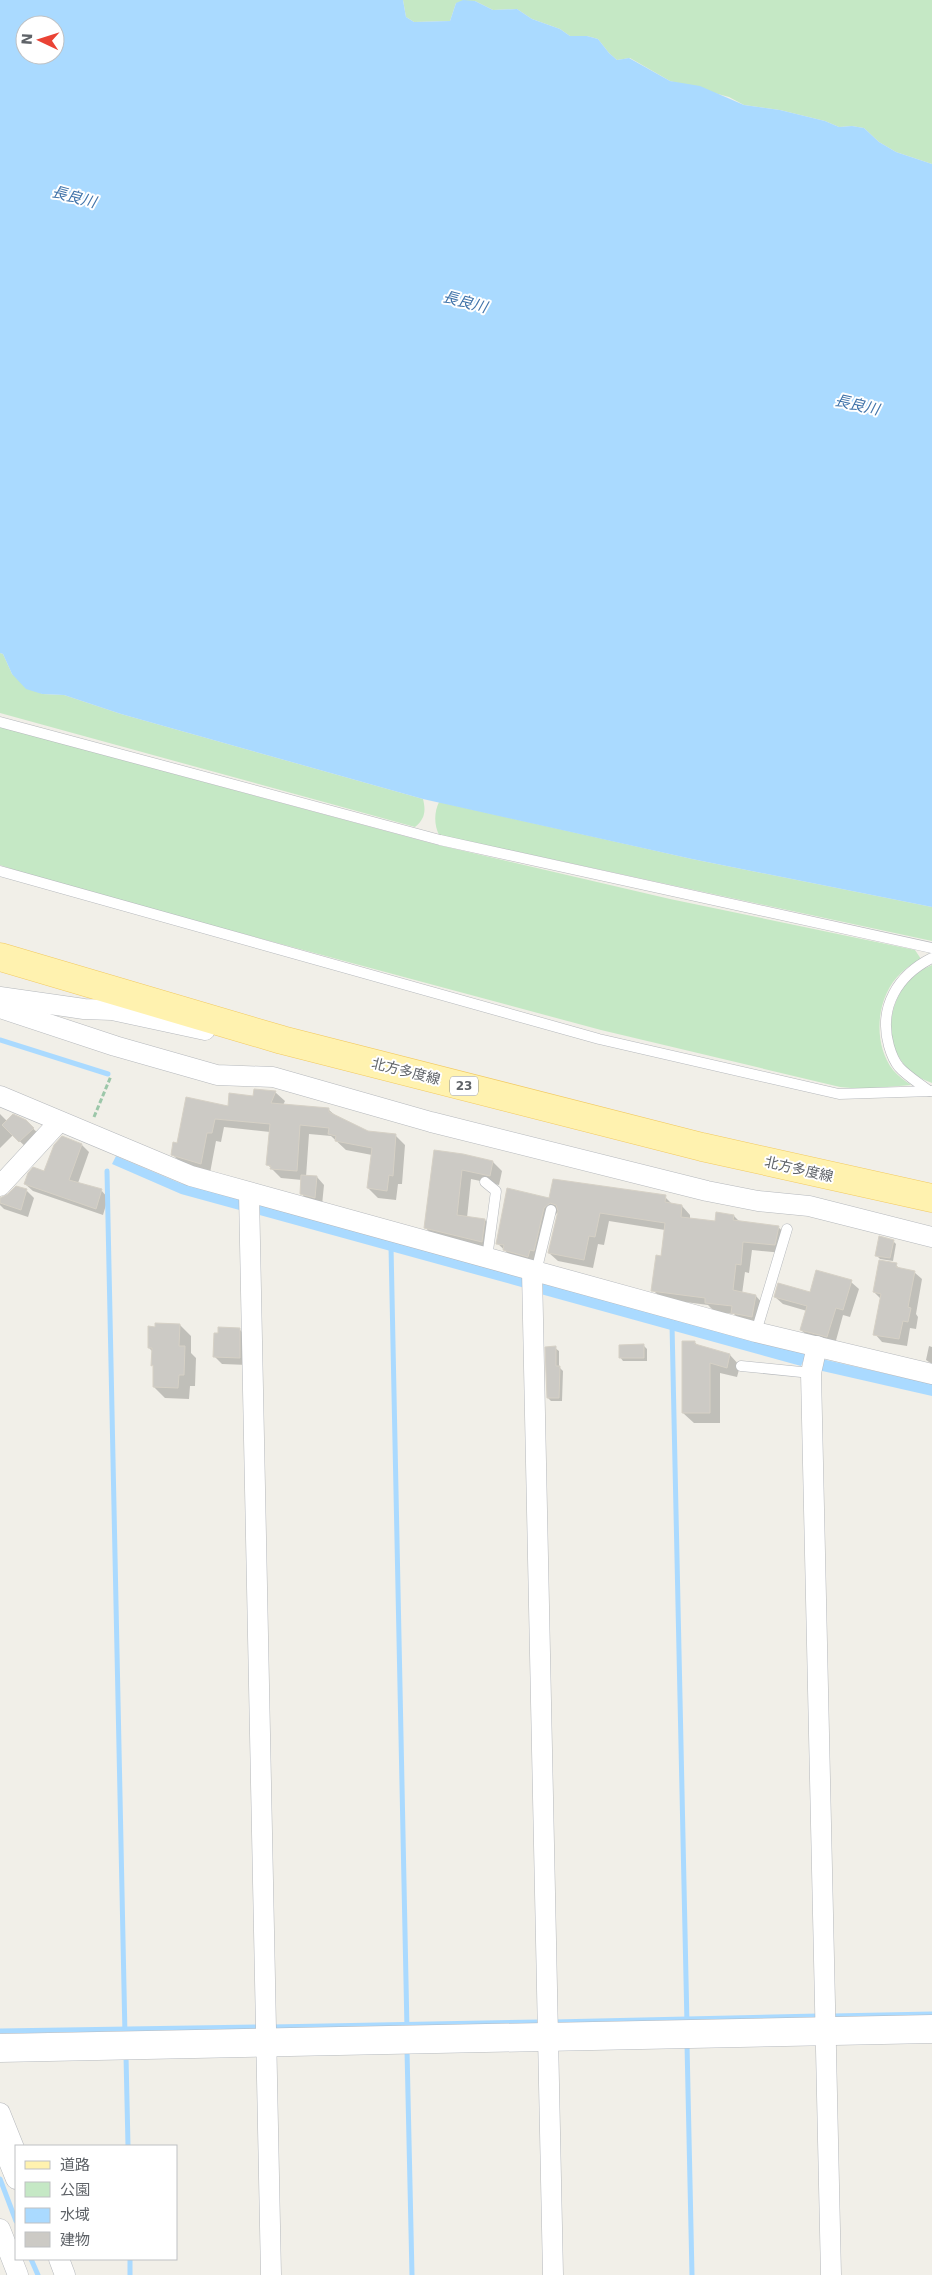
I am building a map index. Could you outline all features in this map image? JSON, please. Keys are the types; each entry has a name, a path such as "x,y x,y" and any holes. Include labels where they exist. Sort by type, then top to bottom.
{"main road":[{"name":"北方多度線","path":"0,957 282,1040 702,1147 932,1198"}],"street":[{"path":"0,997 112,1010 226,1034 282,1040"},
{"path":"0,1008 115,1046 217,1075 273,1077 431,1122 708,1191 758,1201 808,1206 932,1237"},
{"path":"0,1096 191,1176 756,1332 932,1374"},
{"path":"0,1186 59,1122"},
{"path":"249,1193 271,2275"},
{"path":"534,1271 553,2275"},
{"path":"817,1346 811,1373 831,2275"},
{"path":"0,2048 932,2029"},
{"path":"0,2113 15,2150"},
{"path":"0,2140 15,2177"},
{"path":"0,2229 18,2275"},
{"path":"49,2260 55,2275"},
{"path":"59,2260 65,2275"}],"lane":[{"path":"0,722 440,840 932,948"},
{"path":"0,871 609,1041 839,1094 930,1091"},
{"path":"930,1091 898,1066 887,1038 885,1017 895,989 908,973 932,958"},
{"path":"485,1182 496,1191 487,1258"},
{"path":"534,1271 550,1210"},
{"path":"756,1332 787,1229"},
{"path":"741,1366 811,1373"}],"path":[{"path":"88,1133 111,1076"}],"green space":[{"path":"403,0 932,0 932,164 896,152 879,142 864,128 852,126 839,127 825,121 780,110 744,105 729,97 670,81 630,58 617,60 598,39 587,36 570,36 560,29 532,19 517,9 493,10 475,1 456,3 450,21 414,22 406,17"},
{"path":"0,653 3,654 12,674 42,694 64,695 121,714 423,799 423,818 415,827 0,713"},
{"path":"0,727 434,844 670,899 915,950 921,959 901,973 893,983 886,994 880,1020 882,1047 886,1059 893,1070 911,1085 862,1089 840,1087 601,1030 54,883 0,865"},
{"path":"439,802 692,859 932,907 932,941 439,835 435,819"},
{"path":"932,965 932,1083 914,1074 901,1060 893,1043 891,1025 894,1007 902,990 915,975"}],"water":[{"name":"長良川","path":"0,0 403,0 406,17 414,22 450,21 456,3 463,0 475,1 493,10 517,9 532,19 560,29 570,36 587,36 598,39 617,60 629,58 670,81 700,86 744,105 780,110 825,121 839,127 852,126 864,128 879,142 896,152 932,164 932,907 692,859 423,799 121,714 64,695 42,694 26,689 12,674 3,654 0,653"},
{"path":"116,1156 180,1183 244,1201 243,1211 181,1194 112,1164"},
{"path":"260,1205 525,1277 525,1288 256,1214"},
{"path":"542,1282 807,1354 801,1366 537,1293"},
{"path":"822,1359 932,1384 932,1396 818,1370"}],"building":[{"path":"254,1089 276,1091 271,1103 329,1108 329,1112 368,1131 396,1134 393,1176 389,1175 387,1191 367,1188 372,1148 335,1141 336,1136 328,1134 329,1128 300,1125 297,1171 270,1169 271,1166 266,1165 270,1124 215,1119 212,1133 207,1133 201,1164 171,1155 173,1142 177,1143 186,1097 228,1106 229,1093 253,1096"},
{"path":"13,1114 26,1120 34,1128 19,1142 2,1125"},
{"path":"62,1136 82,1144 69,1180 102,1189 96,1209 24,1184 28,1173 33,1167 44,1171 54,1145"},
{"path":"434,1150 493,1161 490,1176 462,1170 457,1215 485,1219 482,1242 424,1228"},
{"path":"301,1175 317,1176 315,1198 300,1194"},
{"path":"553,1179 666,1195 665,1202 682,1205 681,1217 715,1221 716,1212 734,1215 733,1220 779,1226 775,1245 743,1242 741,1265 736,1264 733,1290 756,1295 752,1317 731,1313 732,1306 705,1303 705,1298 651,1291 656,1255 661,1256 665,1223 600,1213 595,1237 589,1236 584,1260 548,1253 558,1211 556,1205 550,1203 544,1208 534,1251 530,1250 528,1257 503,1250 504,1245 496,1244 507,1188 549,1198"},
{"path":"16,1186 27,1189 21,1210 0,1203 0,1198 8,1194"},
{"path":"879,1236 894,1240 890,1258 875,1256"},
{"path":"879,1260 897,1263 896,1267 915,1271 908,1307 911,1308 908,1322 903,1321 899,1339 873,1335 881,1294 873,1292"},
{"path":"816,1270 852,1280 843,1310 836,1308 827,1337 800,1330 807,1306 774,1297 778,1283 810,1292"},
{"path":"155,1323 180,1324 179,1346 185,1346 184,1375 179,1375 178,1388 153,1387 152,1348 148,1348 148,1326 155,1327"},
{"path":"218,1327 240,1328 240,1358 213,1357 214,1333 218,1333"},
{"path":"682,1341 695,1341 695,1344 730,1354 727,1368 710,1363 710,1413 682,1413"},
{"path":"644,1344 644,1358 619,1358 619,1345"},
{"path":"556,1346 556,1366 560,1366 559,1398 547,1398 545,1347"}],"waterway":[{"path":"0,1040 108,1074"},
{"path":"107,1171 125,2036"},
{"path":"391,1246 407,2030"},
{"path":"672,1324 687,2025"},
{"path":"833,2016 932,2014"},
{"path":"554,2022 818,2016"},
{"path":"272,2027 539,2022"},
{"path":"0,2031 258,2027"},
{"path":"687,2044 692,2275"},
{"path":"407,2050 412,2275"},
{"path":"126,2056 128,2145"},
{"path":"0,2179 15,2218"},
{"path":"31,2260 38,2275"},
{"path":"130,2260 130,2275"}]}
